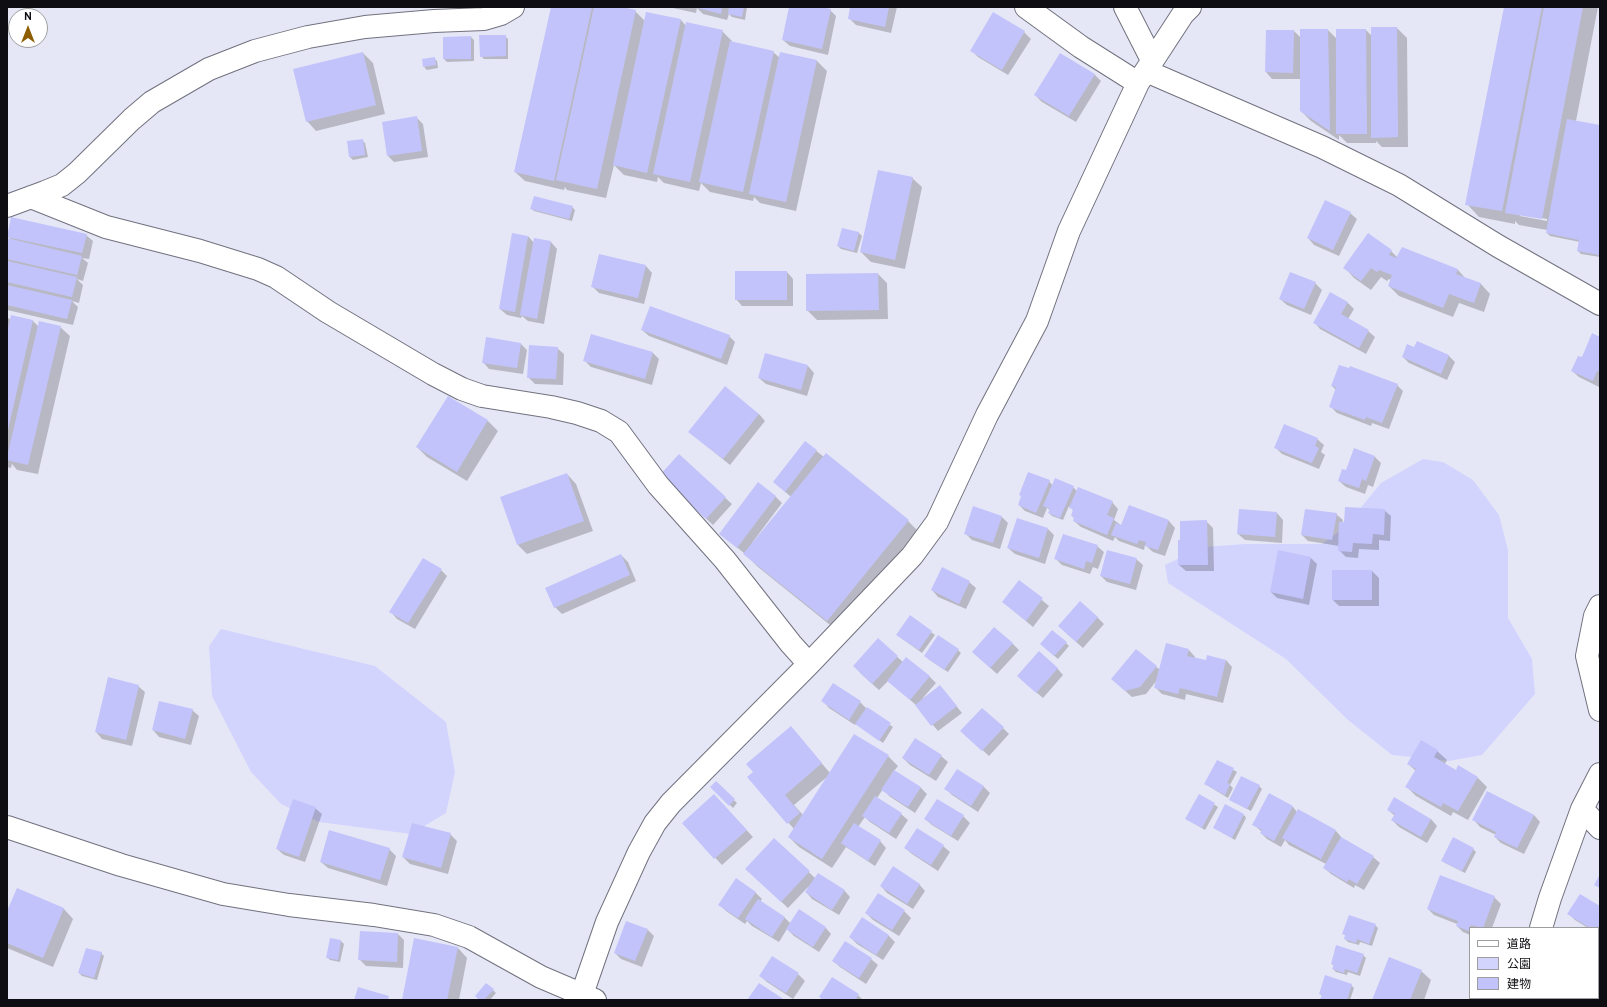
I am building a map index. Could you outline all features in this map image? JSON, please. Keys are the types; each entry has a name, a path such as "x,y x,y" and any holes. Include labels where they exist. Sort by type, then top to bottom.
{"street":[{"path":"7,206 62,185 78,173 132,119 152,102 209,69 255,51 308,37 365,27 434,21 484,19 501,14 513,7"},
{"path":"1026,7 1081,47 1145,71 1322,147 1400,185 1498,246 1600,304"},
{"path":"1126,7 1145,71"},
{"path":"7,827 121,865 223,894 289,905 374,914 434,925 469,937 541,977 586,998 607,922 639,852 655,824 671,803 809,664 912,556 937,522 986,415 1037,321 1069,231 1145,71 1183,14 1190,7"},
{"path":"31,197 106,227 192,249 258,269 276,277 328,312 433,374 462,389 482,396 551,407 577,413 601,421 619,432 658,485 725,560 791,644 809,664"},
{"path":"1600,606 1595,616 1594,657 1600,710"},
{"path":"1542,927 1550,898 1582,809 1600,774"},
{"path":"1582,809 1600,828"}],"green space":[{"path":"1423,459 1443,462 1473,480 1499,515 1508,550 1508,618 1532,659 1535,694 1482,755 1449,761 1392,755 1348,720 1286,659 1168,583 1165,565 1203,547 1245,544 1322,544 1345,527 1381,483"},
{"path":"221,629 375,666 446,722 455,772 446,813 411,834 319,822 281,804 251,772 212,696 209,646"}],"building":[{"path":"551,7 592,7 554,181 514,172"},
{"path":"594,7 622,7 636,10 597,189 556,180"},
{"path":"694,7 722,7 721,14"},
{"path":"729,7 744,7 742,17 728,14"},
{"path":"789,7 822,7 831,9 822,49 782,40"},
{"path":"850,7 889,7 885,27 848,19"},
{"path":"1504,7 1542,7 1502,211 1465,205"},
{"path":"1544,7 1583,7 1542,219 1505,213"},
{"path":"646,12 681,19 647,173 613,165"},
{"path":"993,12 1025,31 1002,70 970,51"},
{"path":"686,22 723,30 690,182 653,174"},
{"path":"1371,27 1397,27 1398,137 1371,138"},
{"path":"1300,29 1328,29 1330,131 1300,111"},
{"path":"1336,29 1366,29 1367,134 1336,134"},
{"path":"1266,30 1294,30 1293,73 1265,72"},
{"path":"479,35 506,35 506,56 480,57"},
{"path":"471,36 471,59 443,59 443,37"},
{"path":"730,41 774,51 743,192 699,182"},
{"path":"363,52 376,105 306,122 293,69"},
{"path":"780,52 817,60 786,202 749,194"},
{"path":"1060,53 1095,74 1069,116 1034,95"},
{"path":"435,57 436,65 423,67 422,59"},
{"path":"417,116 422,151 387,156 382,122"},
{"path":"1567,119 1600,125 1600,255 1577,251 1579,240 1546,233"},
{"path":"363,139 365,155 349,157 347,141"},
{"path":"878,170 913,177 895,260 860,252"},
{"path":"534,196 573,206 569,219 530,209"},
{"path":"1325,200 1351,212 1333,250 1307,238"},
{"path":"11,217 87,234 82,253 7,237"},
{"path":"842,228 859,232 854,251 837,246"},
{"path":"512,233 528,236 515,312 499,309"},
{"path":"1368,233 1392,250 1389,255 1396,258 1402,247 1458,269 1456,274 1481,283 1474,303 1449,294 1443,308 1388,286 1392,275 1379,270 1377,272 1371,268 1361,281 1343,268"},
{"path":"7,238 82,256 77,275 7,259"},
{"path":"534,238 551,241 537,319 520,315"},
{"path":"599,254 646,265 638,298 591,287"},
{"path":"7,261 77,277 72,297 7,282"},
{"path":"735,271 787,271 787,300 735,300"},
{"path":"1290,272 1316,282 1304,309 1279,299"},
{"path":"878,273 879,310 806,311 806,274"},
{"path":"7,285 72,300 67,319 7,305"},
{"path":"1330,292 1348,302 1341,314 1369,330 1359,348 1313,323"},
{"path":"650,306 730,335 721,359 641,330"},
{"path":"11,315 33,320 8,430 7,333"},
{"path":"39,321 61,326 28,465 7,460 7,457"},
{"path":"1592,333 1600,337 1600,372 1597,371 1593,381 1571,371 1578,356 1582,357"},
{"path":"591,334 653,352 645,379 583,361"},
{"path":"486,337 521,343 517,368 482,363"},
{"path":"1417,341 1449,355 1441,374 1402,357 1407,344 1414,347"},
{"path":"529,345 558,347 556,379 527,378"},
{"path":"765,353 808,365 801,390 758,378"},
{"path":"1339,365 1349,368 1350,366 1398,384 1382,423 1366,417 1365,420 1329,407 1336,387 1331,386"},
{"path":"725,386 759,414 723,459 688,432"},
{"path":"448,396 488,420 457,472 416,447"},
{"path":"1284,424 1318,438 1315,446 1319,448 1312,463 1274,448"},
{"path":"805,441 817,450 785,492 773,482"},
{"path":"1354,448 1375,456 1366,481 1362,479 1359,488 1338,481 1342,469 1346,470"},
{"path":"826,453 909,520 827,621 743,554"},
{"path":"679,454 726,497 706,519 659,476"},
{"path":"1028,472 1050,480 1036,513 1018,505 1021,496 1019,495"},
{"path":"567,473 584,521 517,545 500,497"},
{"path":"1055,478 1074,486 1060,518 1048,513 1050,509 1043,506"},
{"path":"758,482 776,496 737,548 719,534"},
{"path":"1078,487 1113,501 1107,515 1114,518 1107,535 1073,521 1074,517 1071,516 1073,509 1069,508"},
{"path":"1129,505 1169,520 1158,550 1145,546 1146,542 1139,540 1137,544 1111,535 1116,523 1121,525"},
{"path":"973,506 1002,516 993,543 964,534"},
{"path":"1345,507 1385,509 1384,535 1373,534 1372,544 1353,543 1352,552 1338,551 1339,522 1344,522"},
{"path":"1239,509 1277,512 1275,537 1237,534"},
{"path":"1305,509 1337,513 1332,540 1301,535"},
{"path":"1017,518 1048,528 1039,558 1007,548"},
{"path":"1207,520 1208,565 1178,565 1180,521"},
{"path":"1063,534 1098,545 1092,563 1086,561 1084,569 1054,559"},
{"path":"1107,550 1137,558 1130,584 1100,576"},
{"path":"1278,550 1311,557 1303,599 1270,592"},
{"path":"621,554 630,575 554,608 545,588"},
{"path":"423,558 442,569 408,623 389,612"},
{"path":"942,567 970,581 959,604 931,590"},
{"path":"1332,570 1372,570 1372,600 1332,600"},
{"path":"1019,580 1043,598 1026,621 1002,602"},
{"path":"1080,601 1098,617 1076,642 1058,626"},
{"path":"910,615 932,631 919,650 896,635"},
{"path":"994,627 1013,643 990,668 972,652"},
{"path":"1052,630 1067,642 1054,656 1040,644"},
{"path":"938,635 959,649 944,670 924,656"},
{"path":"878,638 898,656 872,684 853,666"},
{"path":"1166,643 1189,649 1187,656 1206,660 1207,655 1226,660 1217,697 1180,688 1178,694 1154,688"},
{"path":"1136,649 1157,666 1140,687 1125,691 1111,679"},
{"path":"1039,651 1058,668 1036,693 1017,676"},
{"path":"906,657 930,676 910,700 887,681"},
{"path":"108,677 139,685 126,740 95,732"},
{"path":"833,683 861,701 849,720 821,701"},
{"path":"940,685 957,706 931,726 915,705"},
{"path":"159,701 193,709 185,739 152,730"},
{"path":"867,707 891,723 879,741 855,724"},
{"path":"982,708 1004,727 982,751 960,731"},
{"path":"791,726 822,763 785,795 800,813 787,824 747,777 753,772 746,764"},
{"path":"854,734 889,755 822,859 788,837"},
{"path":"915,738 942,755 929,775 902,758"},
{"path":"1421,740 1438,750 1434,757 1456,770 1458,765 1478,777 1458,811 1443,803 1441,807 1405,787 1416,769 1407,764"},
{"path":"1217,760 1234,768 1227,783 1230,784 1225,795 1204,784"},
{"path":"957,769 984,786 971,806 944,789"},
{"path":"894,770 921,787 908,807 881,790"},
{"path":"1241,776 1260,785 1247,809 1229,800"},
{"path":"716,781 735,799 729,806 710,787"},
{"path":"1487,791 1534,815 1517,848 1494,837 1496,832 1472,820"},
{"path":"1269,793 1293,806 1274,841 1260,833 1262,830 1252,825"},
{"path":"714,794 747,830 714,859 682,823"},
{"path":"1199,794 1215,803 1202,828 1185,819"},
{"path":"875,796 902,813 889,833 862,816"},
{"path":"1394,797 1431,819 1421,837 1391,820 1395,814 1387,810"},
{"path":"293,799 316,807 299,857 276,849"},
{"path":"937,799 964,815 951,836 924,819"},
{"path":"1225,804 1244,814 1232,838 1213,828"},
{"path":"1298,809 1336,830 1321,859 1282,838"},
{"path":"412,823 451,833 441,868 402,857"},
{"path":"854,823 881,840 868,861 841,843"},
{"path":"917,828 944,845 931,865 904,848"},
{"path":"329,830 390,848 380,880 320,862"},
{"path":"1341,837 1374,856 1357,884 1349,879 1347,882 1323,868"},
{"path":"1453,837 1474,848 1462,871 1441,861"},
{"path":"774,838 810,871 781,902 745,869"},
{"path":"893,866 920,884 907,904 880,886"},
{"path":"818,873 845,890 832,910 805,892"},
{"path":"1600,874 1600,888 1594,885"},
{"path":"1440,875 1495,896 1483,927 1471,925 1469,927 1469,931 1456,926 1458,921 1427,909"},
{"path":"736,878 756,892 738,918 718,905"},
{"path":"17,888 64,908 43,958 7,943 7,911"},
{"path":"878,893 905,910 892,930 865,913"},
{"path":"1580,894 1600,906 1600,923 1598,927 1588,927 1567,914"},
{"path":"758,899 785,917 772,937 745,919"},
{"path":"799,909 826,927 813,947 786,929"},
{"path":"1349,915 1376,924 1369,944 1357,939 1356,943 1344,939 1345,935 1342,934"},
{"path":"862,917 889,935 876,955 849,937"},
{"path":"626,921 648,929 635,961 614,953"},
{"path":"360,931 398,933 397,962 358,960"},
{"path":"330,938 341,940 338,960 326,958"},
{"path":"414,938 458,947 447,1000 402,1000"},
{"path":"845,941 872,958 859,978 832,961"},
{"path":"1336,945 1364,954 1357,973 1345,969 1344,973 1332,969 1334,965 1331,964"},
{"path":"86,948 102,952 94,978 78,973"},
{"path":"772,956 799,973 786,993 759,976"},
{"path":"1389,957 1422,970 1410,1000 1372,1000"},
{"path":"1600,973 1600,1000 1580,1000 1599,999"},
{"path":"1325,975 1352,984 1347,1000 1320,999 1322,995 1319,994"},
{"path":"832,977 859,994 855,1000 823,1000 819,997"},
{"path":"486,983 494,989 484,1000 479,1000 475,996"},
{"path":"759,983 785,1000 747,1000"},
{"path":"358,987 389,996 388,1000 354,1000"}]}
